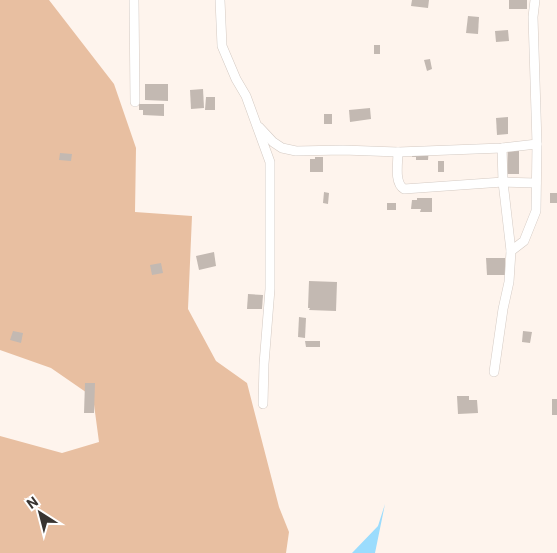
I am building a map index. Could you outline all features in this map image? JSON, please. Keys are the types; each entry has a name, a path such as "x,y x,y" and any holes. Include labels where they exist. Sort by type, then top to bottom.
{"street":[{"path":"134,0 135,102"},
{"path":"220,0 222,46 236,79 246,96 270,162 270,289 263,404"},
{"path":"511,251 524,241 536,211 537,144 533,17 535,0"},
{"path":"255,122 273,142 282,148 296,151 398,152 502,148 537,144"},
{"path":"494,372 509,282 511,251 503,182 502,148"},
{"path":"398,152 398,181 400,187 404,189 503,182 536,183"}],"shaded area":[{"path":"0,0 49,0 114,84 136,148 135,212 192,216 188,309 216,361 247,383 279,507 289,532 286,553 0,553 0,436 62,453 99,442 93,397 51,368 0,350"}],"water":[{"path":"385,504 375,553 352,553 378,526"}],"building":[{"path":"412,0 429,0 428,8 411,6"},
{"path":"509,0 527,0 527,9 509,9"},
{"path":"468,16 479,17 478,34 466,33"},
{"path":"508,30 509,41 496,42 495,31"},
{"path":"374,45 380,45 380,54 374,54"},
{"path":"430,59 432,69 427,71 424,60"},
{"path":"145,84 168,84 168,101 145,100"},
{"path":"203,89 204,108 191,109 190,90"},
{"path":"206,97 215,97 215,110 205,110"},
{"path":"139,104 164,104 164,116 143,115 143,110 139,110"},
{"path":"370,108 371,119 350,122 349,110"},
{"path":"324,114 332,114 332,124 324,124"},
{"path":"508,117 508,134 497,135 496,118"},
{"path":"519,145 519,174 507,174 508,146"},
{"path":"413,147 429,148 428,160 416,160 416,157 412,157"},
{"path":"60,153 72,154 71,161 59,160"},
{"path":"315,157 323,157 323,172 310,172 310,159 315,159"},
{"path":"438,161 444,161 444,172 438,172"},
{"path":"324,192 329,193 328,204 323,203"},
{"path":"550,193 557,193 557,203 550,203"},
{"path":"417,198 432,198 432,212 420,212 421,209 411,209 412,200 417,200"},
{"path":"387,203 396,203 396,210 387,210"},
{"path":"214,252 216,266 199,270 196,256"},
{"path":"486,258 505,258 505,275 487,275"},
{"path":"161,263 163,273 152,275 150,265"},
{"path":"309,281 337,282 336,311 309,310"},
{"path":"248,294 263,295 262,309 247,309"},
{"path":"299,317 306,318 305,338 298,337"},
{"path":"13,331 23,333 21,343 10,340"},
{"path":"523,331 532,332 530,343 522,342"},
{"path":"305,341 320,341 320,347 306,347"},
{"path":"85,383 95,383 94,413 84,413"},
{"path":"457,396 469,396 469,400 477,400 478,413 458,414"},
{"path":"552,399 557,399 557,415 552,415"}]}
